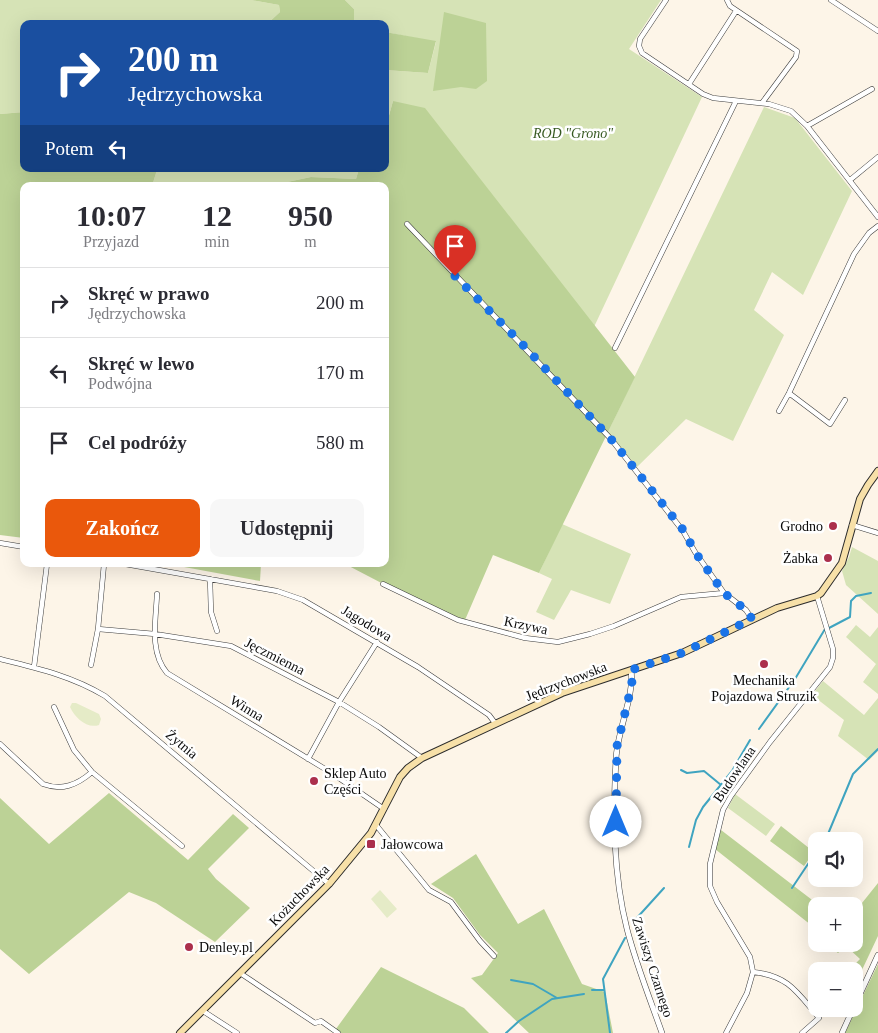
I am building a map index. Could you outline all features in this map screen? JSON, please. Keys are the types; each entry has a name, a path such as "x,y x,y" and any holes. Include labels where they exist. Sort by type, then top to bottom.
{"main road":[{"path":"817,596 825,590 842,563 860,499 878,471"},
{"name":"Jędrzychowska","path":"384,810 400,777 408,768 422,758 573,688 682,653 781,606 817,596"},
{"name":"Kożuchowska","path":"180,1033 329,884 361,846 384,810"}],"street":[{"path":"666,0 640,40 639,46 642,52 703,94 713,98 762,102 791,111 807,126 878,217"},
{"path":"727,0 730,6 797,51 796,58 762,102"},
{"path":"831,0 878,31"},
{"path":"688,84 736,10"},
{"path":"807,126 872,89"},
{"path":"615,348 736,101"},
{"path":"850,180 878,157"},
{"path":"407,224 611,439 679,525 695,552 724,593 746,610 752,619"},
{"path":"778,411 789,394 854,254 869,233 878,226"},
{"path":"789,394 830,424 845,400"},
{"path":"852,525 878,533"},
{"path":"0,543 20,546"},
{"path":"34,667 48,567"},
{"path":"91,666 98,629 104,567"},
{"name":"Jagodowa","path":"142,567 277,591 297,597 377,642 445,685 489,715 495,723"},
{"path":"210,579 211,612 217,631"},
{"name":"Krzywa","path":"383,584 458,620 525,638 558,642 609,628 681,597 724,593"},
{"name":"Winna","path":"157,594 155,634 158,660 167,673 308,759 384,810"},
{"name":"Budowlana","path":"753,972 750,957 717,902 710,886 710,864 725,804 770,742 830,667 834,652 817,596"},
{"name":"Jęczmienna","path":"98,629 155,634 231,646 339,702 379,727 422,758"},
{"path":"308,759 339,702 377,642"},
{"name":"Żytnia","path":"0,659 34,667 77,681 110,700 329,884"},
{"name":"Zawiszy Czarnego","path":"631,670 632,684 620,731 616,756 616,854 626,926 662,1033"},
{"path":"54,707 72,746 92,772 182,846"},
{"path":"0,744 44,784 52,787 62,788 70,786 92,772"},
{"path":"376,825 429,890 451,902 494,956"},
{"path":"863,987 878,955"},
{"path":"726,1033 748,993 753,972 770,974 791,986 818,1018 802,1033"},
{"path":"240,973 315,1023 321,1021 338,1033"},
{"path":"203,1010 237,1033"},
{"path":"842,1033 849,1017"}],"green space":[{"path":"0,0 251,0 279,5 280,12 271,20 20,20 20,112 0,114"},
{"path":"251,0 345,0 354,9 354,20 271,20 280,12 279,5"},
{"name":"ROD \"Grono\"","path":"345,0 661,0 629,49 702,97 594,327 515,225 393,101 389,116 389,70 428,73 436,42 389,33 389,20 354,20 354,9"},
{"path":"444,12 486,23 487,81 476,89 461,87 433,91"},
{"path":"389,33 436,41 428,73 389,70"},
{"path":"393,101 425,108 635,377 539,573 493,555 465,620 414,600 351,567 389,567 389,182 287,182 311,177 356,179 358,172 389,172 389,116"},
{"path":"764,107 795,118 852,191 803,295 772,272 754,310 784,335 733,441 686,419 637,467 608,432"},
{"path":"20,112 20,172 156,172 153,182 20,182 20,538 0,535 0,114"},
{"path":"156,172 358,172 356,179 311,177 287,182 153,182"},
{"path":"562,524 631,554 610,604 571,590 554,620 536,612 552,579 539,573"},
{"path":"852,547 878,561 878,614 846,585 842,571"},
{"path":"184,567 261,567 260,581"},
{"path":"856,625 870,637 878,627 878,694 863,682 876,664 846,637"},
{"path":"823,681 864,715 878,698 878,751 869,760 838,736 844,720 812,695"},
{"path":"72,703 76,703 99,714 101,719 99,725 95,726 82,722 70,707"},
{"path":"109,793 188,860 233,814 249,828 208,869 216,879 250,908 215,942 156,903 129,892 29,974 0,949 0,798 49,844"},
{"path":"735,794 775,824 766,836 728,808"},
{"path":"781,826 808,847 808,860 804,866 770,841"},
{"path":"721,830 808,897 808,923 715,849"},
{"path":"476,854 518,924 544,909 582,984 605,992 613,1033 529,1033 471,978 482,975 498,953 480,935 453,898 431,884"},
{"path":"878,883 878,936 863,968 863,962 857,962 860,959 852,952 863,952 863,902"},
{"path":"380,890 397,909 387,918 371,899"},
{"path":"878,964 878,1033 845,1033 853,1017 863,1017 863,995"},
{"path":"381,967 464,1008 489,1033 333,1033"}],"waterway":[{"path":"829,628 850,617 851,601 856,596 871,593"},
{"path":"759,729 795,679 825,629"},
{"path":"689,847 696,820 703,807 732,771 750,740"},
{"path":"829,832 853,774 878,749"},
{"path":"681,770 687,773 704,771 721,785"},
{"path":"792,888 808,864"},
{"path":"635,920 664,888"},
{"path":"610,1033 603,979 625,938"},
{"path":"511,980 533,984 557,998"},
{"path":"592,990 604,990"},
{"path":"506,1033 519,1021 552,999 584,994"}],"place":[{"name":"Grodno","path":"833,526"},
{"name":"Żabka","path":"828,558"},
{"name":"Mechanika Pojazdowa Struzik","path":"764,664"},
{"name":"Sklep Auto Części","path":"314,781"},
{"name":"Jałowcowa","path":"371,844"},
{"name":"Denley.pl","path":"189,947"}],"route":[{"path":"455,276 504,325 611,439 684,531 695,552 724,593 746,610 752,619 697,647 631,670 632,684 617,746 616,822"}]}
